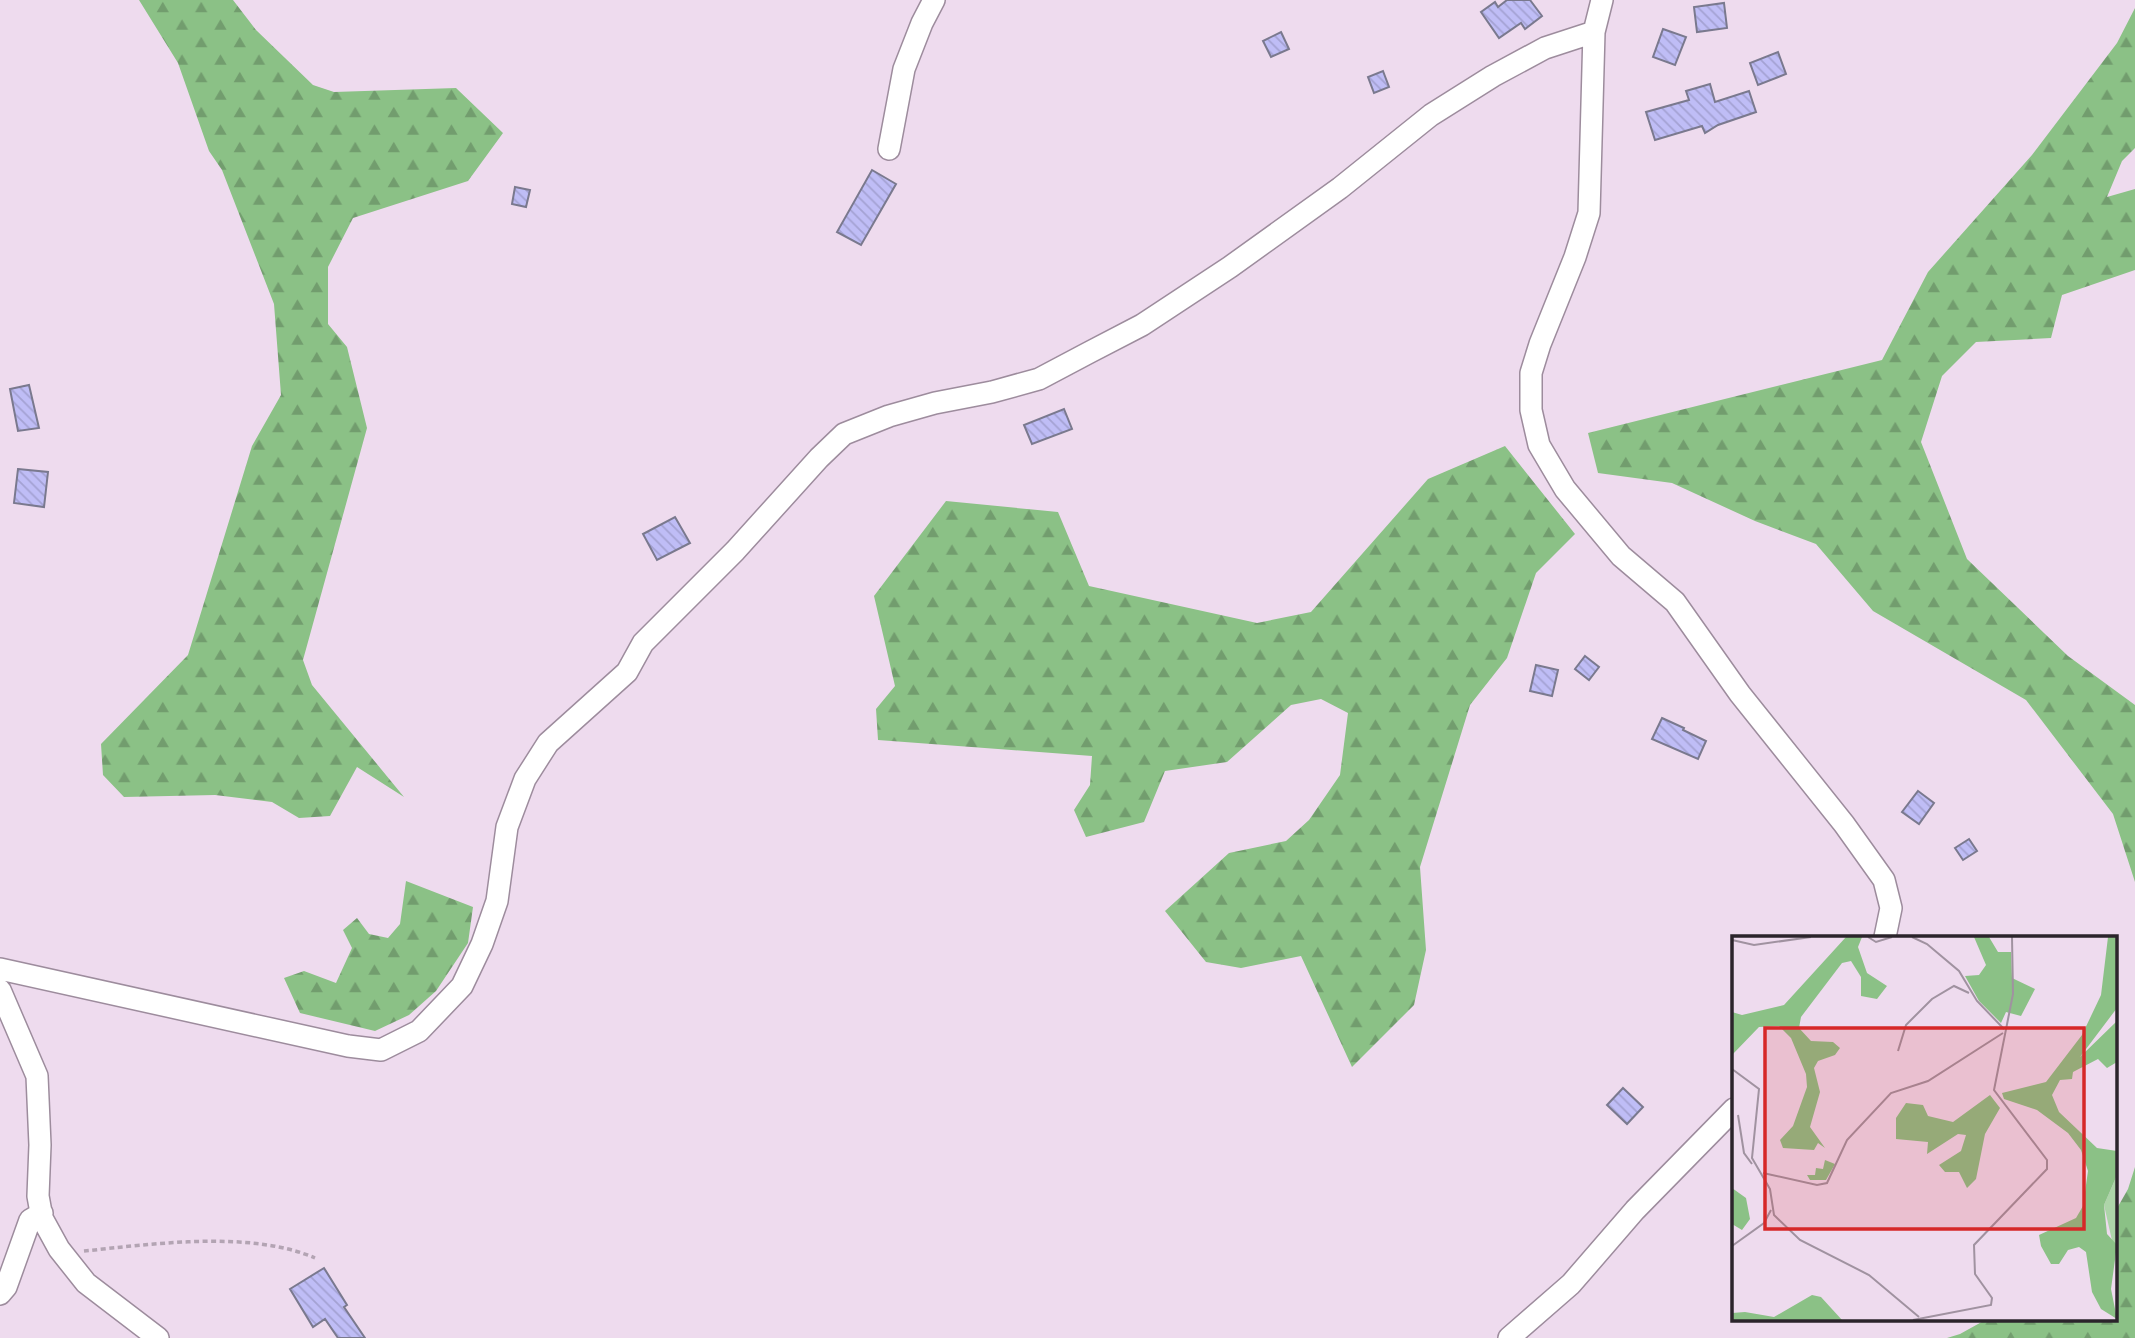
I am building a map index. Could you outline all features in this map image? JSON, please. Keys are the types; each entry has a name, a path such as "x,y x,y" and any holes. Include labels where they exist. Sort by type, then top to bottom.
{"street":[{"path":"889,149 904,69 934,0"},
{"path":"1601,1 1594,32 1589,214 1531,373 1531,410 1539,444 1565,489 1621,556 1675,602 1740,694 1844,824 1884,880 1891,908 1885,936"},
{"path":"0,969 348,1046 381,1050 419,1031 462,986 482,944 497,901 508,827 525,779 548,743 627,672 643,643 735,551 844,434 889,416 935,403 1039,379 1142,325 1230,267 1339,188 1431,115 1493,76 1545,48 1594,32"},
{"path":"0,990 37,1076 40,1145 38,1196 42,1218 86,1283 158,1338"},
{"path":"1509,1338 1571,1284 1635,1210 1732,1111"},
{"path":"0,1294 6,1287 30,1220 42,1213"}],"path":[{"path":"66,1257 81,1251 197,1241 269,1245 300,1251 315,1258"}],"green space":[{"path":"139,0 233,0 256,30 313,85 334,92 456,88 503,133 468,181 353,218 328,267 328,324 347,347 367,428 303,660 312,685 404,797 357,767 330,816 299,818 272,802 215,795 124,797 103,775 101,744 188,655 252,446 281,395 274,304 222,170 209,151 178,63"},
{"path":"2135,8 2135,148 2122,161 2107,197 2135,189 2135,270 2062,295 2051,338 1976,342 1942,376 1921,442 1967,559 2068,656 2135,705 2135,882 2113,814 2026,700 1873,611 1816,544 1755,521 1672,483 1598,473 1588,433 1882,360 1928,272 2032,155 2117,43"},
{"path":"1505,446 1575,534 1536,573 1507,658 1470,705 1420,867 1426,950 1414,1005 1352,1067 1301,956 1241,968 1206,962 1165,911 1229,853 1286,841 1309,820 1340,775 1348,713 1321,699 1291,705 1227,762 1165,771 1144,822 1086,837 1074,810 1090,785 1092,756 878,740 876,709 895,686 874,596 946,501 1058,512 1089,586 1257,623 1311,612 1428,479"},
{"path":"406,881 473,907 468,943 436,991 409,1015 375,1031 300,1013 284,978 304,971 336,983 352,948 343,930 357,918 369,934 388,938 400,924"},
{"path":"2135,1167 2135,1338 1947,1338 1985,1320 2118,1320 2118,1206 2128,1189"}],"building":[{"path":"1507,0 1530,0 1542,16 1525,29 1521,23 1499,38 1481,12 1495,2 1498,7"},
{"path":"1724,3 1727,28 1697,32 1694,7"},
{"path":"1663,29 1686,37 1675,65 1653,57"},
{"path":"1281,32 1289,49 1271,57 1263,41"},
{"path":"1778,52 1786,74 1758,85 1750,63"},
{"path":"1383,71 1389,87 1374,93 1368,77"},
{"path":"1710,84 1715,102 1749,91 1756,112 1718,125 1705,133 1702,126 1655,140 1646,112 1689,100 1686,91"},
{"path":"872,170 896,184 861,245 837,232"},
{"path":"515,187 530,190 526,207 512,204"},
{"path":"29,385 39,428 18,431 10,389"},
{"path":"1064,409 1072,429 1032,444 1024,425"},
{"path":"18,469 48,472 44,507 14,503"},
{"path":"675,517 690,543 657,560 643,534"},
{"path":"1585,656 1599,667 1589,680 1575,669"},
{"path":"1536,665 1558,670 1552,696 1530,691"},
{"path":"1662,718 1706,741 1698,759 1652,739"},
{"path":"1918,791 1934,803 1919,824 1902,812"},
{"path":"1969,839 1977,851 1963,860 1955,848"},
{"path":"1623,1088 1643,1107 1627,1124 1607,1105"},
{"path":"324,1268 347,1305 344,1307 365,1338 338,1338 325,1319 313,1327 290,1289"}]}
